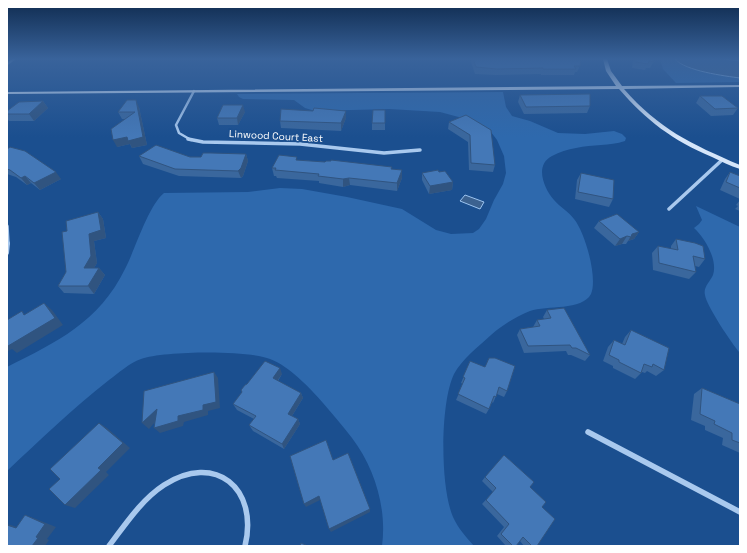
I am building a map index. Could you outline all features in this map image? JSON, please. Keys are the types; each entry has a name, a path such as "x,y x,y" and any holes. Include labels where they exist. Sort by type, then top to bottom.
{"street":[{"path":"7,93 740,86"},
{"path":"620,87 643,114 657,125 683,141 740,167"},
{"name":"Linwood Court East","path":"194,91 176,127 180,134 191,140 202,142 300,144 384,153 420,150"},
{"path":"669,209 722,160"},
{"path":"7,226 9,239 7,253"},
{"path":"588,432 740,512"},
{"path":"109,546 138,511 164,486 190,474 207,473 227,480 242,495 248,517 245,546"}],"shaded area":[{"path":"503,92 506,107 512,116 530,121 558,133 585,134 614,131 622,134 626,138 625,141 619,143 570,149 552,156 543,165 542,177 547,190 554,200 574,219 586,244 593,277 591,294 580,303 564,307 537,309 514,319 496,331 461,363 454,374 449,387 446,404 443,445 446,486 453,517 465,536 474,546 382,546 383,518 378,489 367,462 360,450 349,434 323,403 299,378 277,362 259,356 226,353 186,353 152,356 132,363 109,380 57,424 7,471 7,367 43,349 59,339 89,317 103,303 115,287 125,269 147,218 158,199 164,193 248,192 280,188 302,189 402,209 436,230 451,234 473,233 479,229 486,219 503,184 506,173 504,156 497,140 491,132 466,119 440,112 389,109 315,111 305,108 294,100 243,99 237,94"},
{"path":"465,195 484,202 480,209 460,201"},
{"path":"696,206 740,227 740,353 731,342 706,300 705,289 713,275 714,263 706,243 694,228 702,220"}],"building":[{"path":"590,94 590,106 526,107 520,95"},
{"path":"700,96 722,96 738,108 715,109"},
{"path":"127,100 136,100 143,137 128,141 127,137 113,140 111,129 135,112 118,112"},
{"path":"43,101 29,114 7,114 7,111 19,102"},
{"path":"223,105 243,105 237,118 217,118"},
{"path":"314,108 346,111 341,123 280,121 281,109 313,111"},
{"path":"373,110 385,110 385,123 372,123"},
{"path":"466,115 491,130 495,165 471,163 470,135 449,122"},
{"path":"156,145 190,157 201,157 203,153 246,154 241,168 238,171 175,169 139,156"},
{"path":"10,147 25,151 56,172 34,183 25,176 21,178 7,169 7,149"},
{"path":"279,155 297,157 296,160 325,162 331,160 392,167 391,169 402,170 397,183 318,176 319,174 275,170 276,168 272,168"},
{"path":"438,170 439,172 445,171 453,182 430,186 422,173"},
{"path":"730,172 740,176 740,188 726,182"},
{"path":"581,173 614,180 613,199 578,192"},
{"path":"98,212 101,230 89,234 91,256 84,268 99,268 88,286 58,286 66,272 62,232 67,231 66,221"},
{"path":"617,214 639,232 632,234 631,237 627,236 620,239 599,221"},
{"path":"676,239 703,246 705,259 693,256 696,272 659,263 658,246 678,250"},
{"path":"44,303 55,318 8,346 7,320 22,311 24,315"},
{"path":"564,308 590,355 576,348 572,348 570,345 528,346 520,329 540,326 537,320 551,318 547,310"},
{"path":"631,330 669,348 664,370 653,364 652,367 644,364 641,373 609,355 614,340 625,345"},
{"path":"489,358 495,358 515,366 507,391 499,387 496,397 494,396 489,409 458,394 470,361 485,367"},
{"path":"265,361 280,368 273,378 301,393 288,414 298,419 282,444 249,425 256,416 233,404 242,392 241,390"},
{"path":"214,372 216,402 203,405 203,410 178,416 178,421 154,428 157,409 142,423 144,391"},
{"path":"702,388 740,404 740,443 732,440 732,433 714,424 715,421 700,414"},
{"path":"99,423 123,443 98,468 101,470 65,505 49,489 60,479 50,469"},
{"path":"326,440 333,460 348,453 370,509 329,529 319,496 304,504 290,456"},
{"path":"504,455 534,482 530,487 546,502 542,507 555,519 537,546 532,546 523,537 516,546 513,546 501,534 509,524 486,500 496,488 485,477"},
{"path":"25,515 45,524 36,537 38,538 32,546 7,546 7,525 16,528"},
{"path":"301,543 308,546 300,546"}]}
